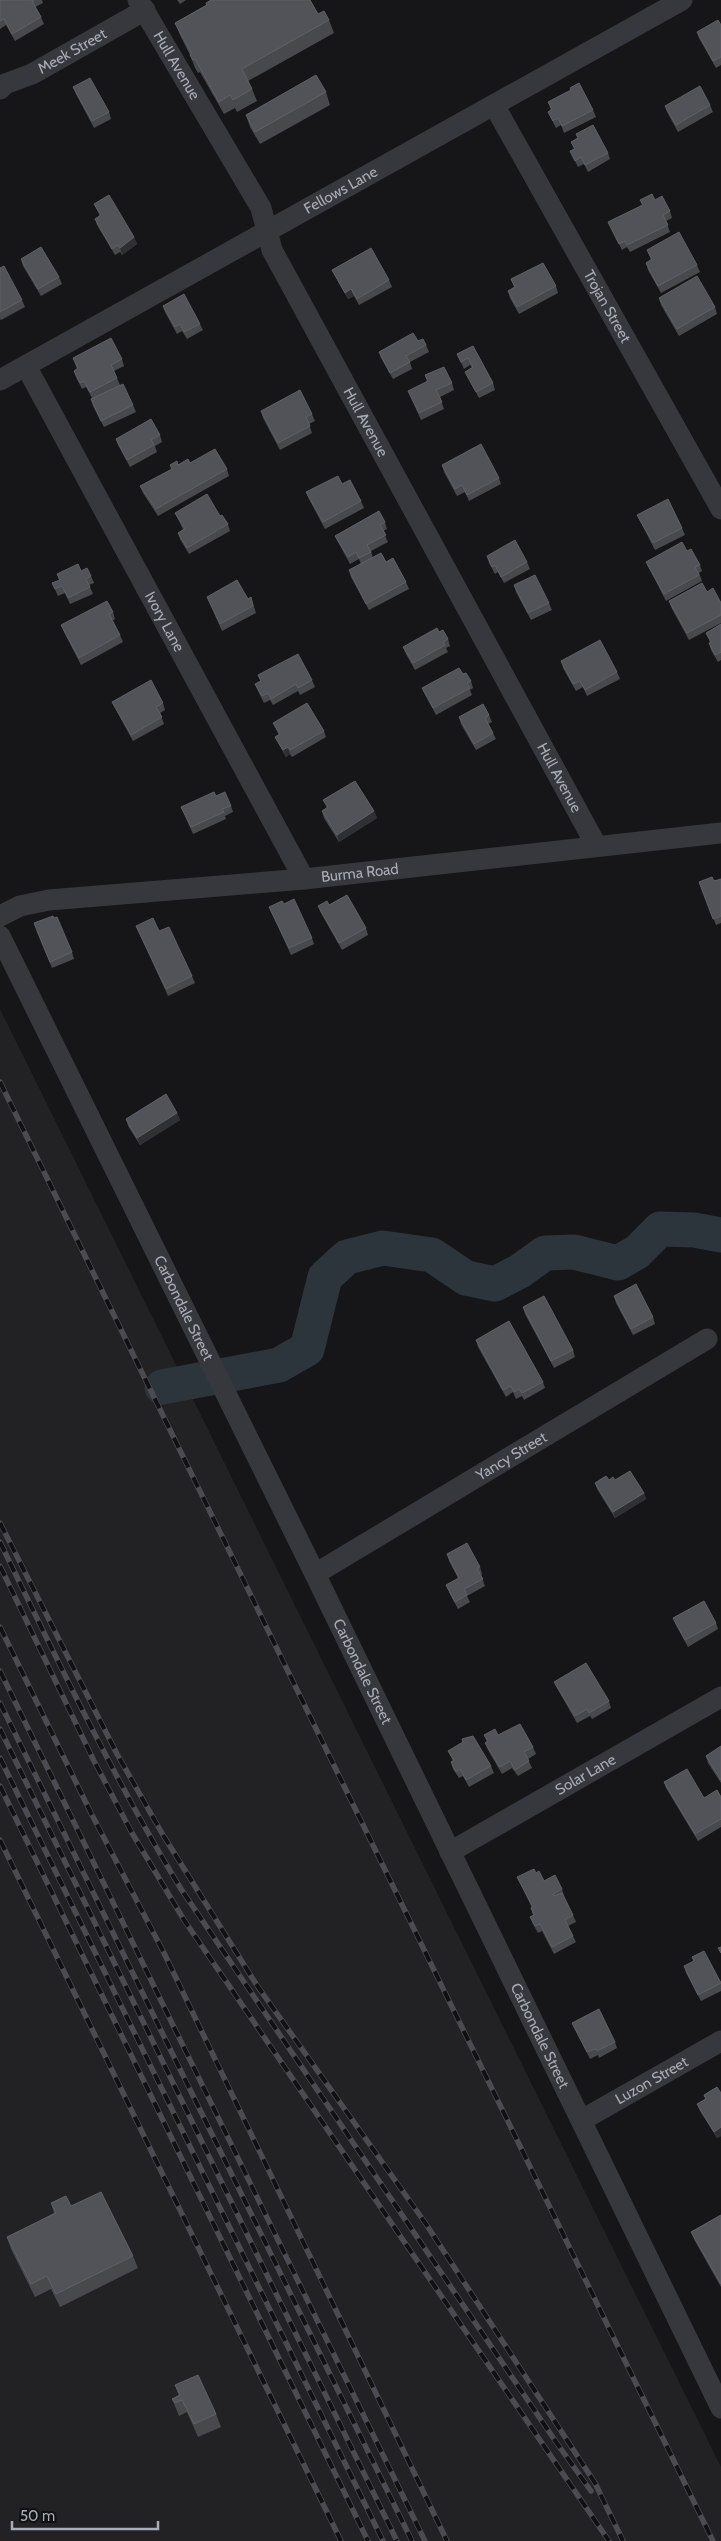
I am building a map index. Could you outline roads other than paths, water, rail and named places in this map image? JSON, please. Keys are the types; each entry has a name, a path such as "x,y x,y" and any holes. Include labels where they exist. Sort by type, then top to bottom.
{"street":[{"name":"Fellows Lane","path":"0,380 682,0"},
{"name":"Meek Street","path":"2,86 32,74 142,5"},
{"name":"Hull Avenue","path":"142,5 261,208 272,250 596,845"},
{"name":"Trojan Street","path":"494,105 721,509"},
{"name":"Ivory Lane","path":"26,366 304,879"},
{"name":"Burma Road","path":"0,916 20,906 49,900 304,879 596,845 721,833"},
{"name":"Carbondale Street","path":"0,936 193,1324 450,1852 718,2394"},
{"name":"Yancy Street","path":"315,1574 707,1339"},
{"name":"Solar Lane","path":"450,1852 721,1697"},
{"name":"Luzon Street","path":"582,2120 721,2041"}],"waterway":[{"path":"162,1387 279,1365 307,1349 325,1277 347,1257 383,1248 432,1255 466,1278 495,1284 520,1271 545,1253 574,1252 618,1263 637,1252 660,1229 694,1230 721,1235"}],"railway":[{"path":"0,1082 713,2541"},
{"path":"0,1523 117,1754 163,1835 256,1984 426,2224 595,2483 623,2541"},
{"path":"0,1542 64,1674 109,1761 181,1889 591,2491"},
{"path":"0,1566 94,1761 132,1833 184,1920 609,2541"},
{"path":"0,1627 91,1813 164,1953 447,2541"},
{"path":"0,1671 425,2541"},
{"path":"0,1703 412,2541"},
{"path":"0,1729 397,2541"},
{"path":"0,1758 383,2541"},
{"path":"0,1786 368,2541"},
{"path":"0,1840 341,2541"}]}
